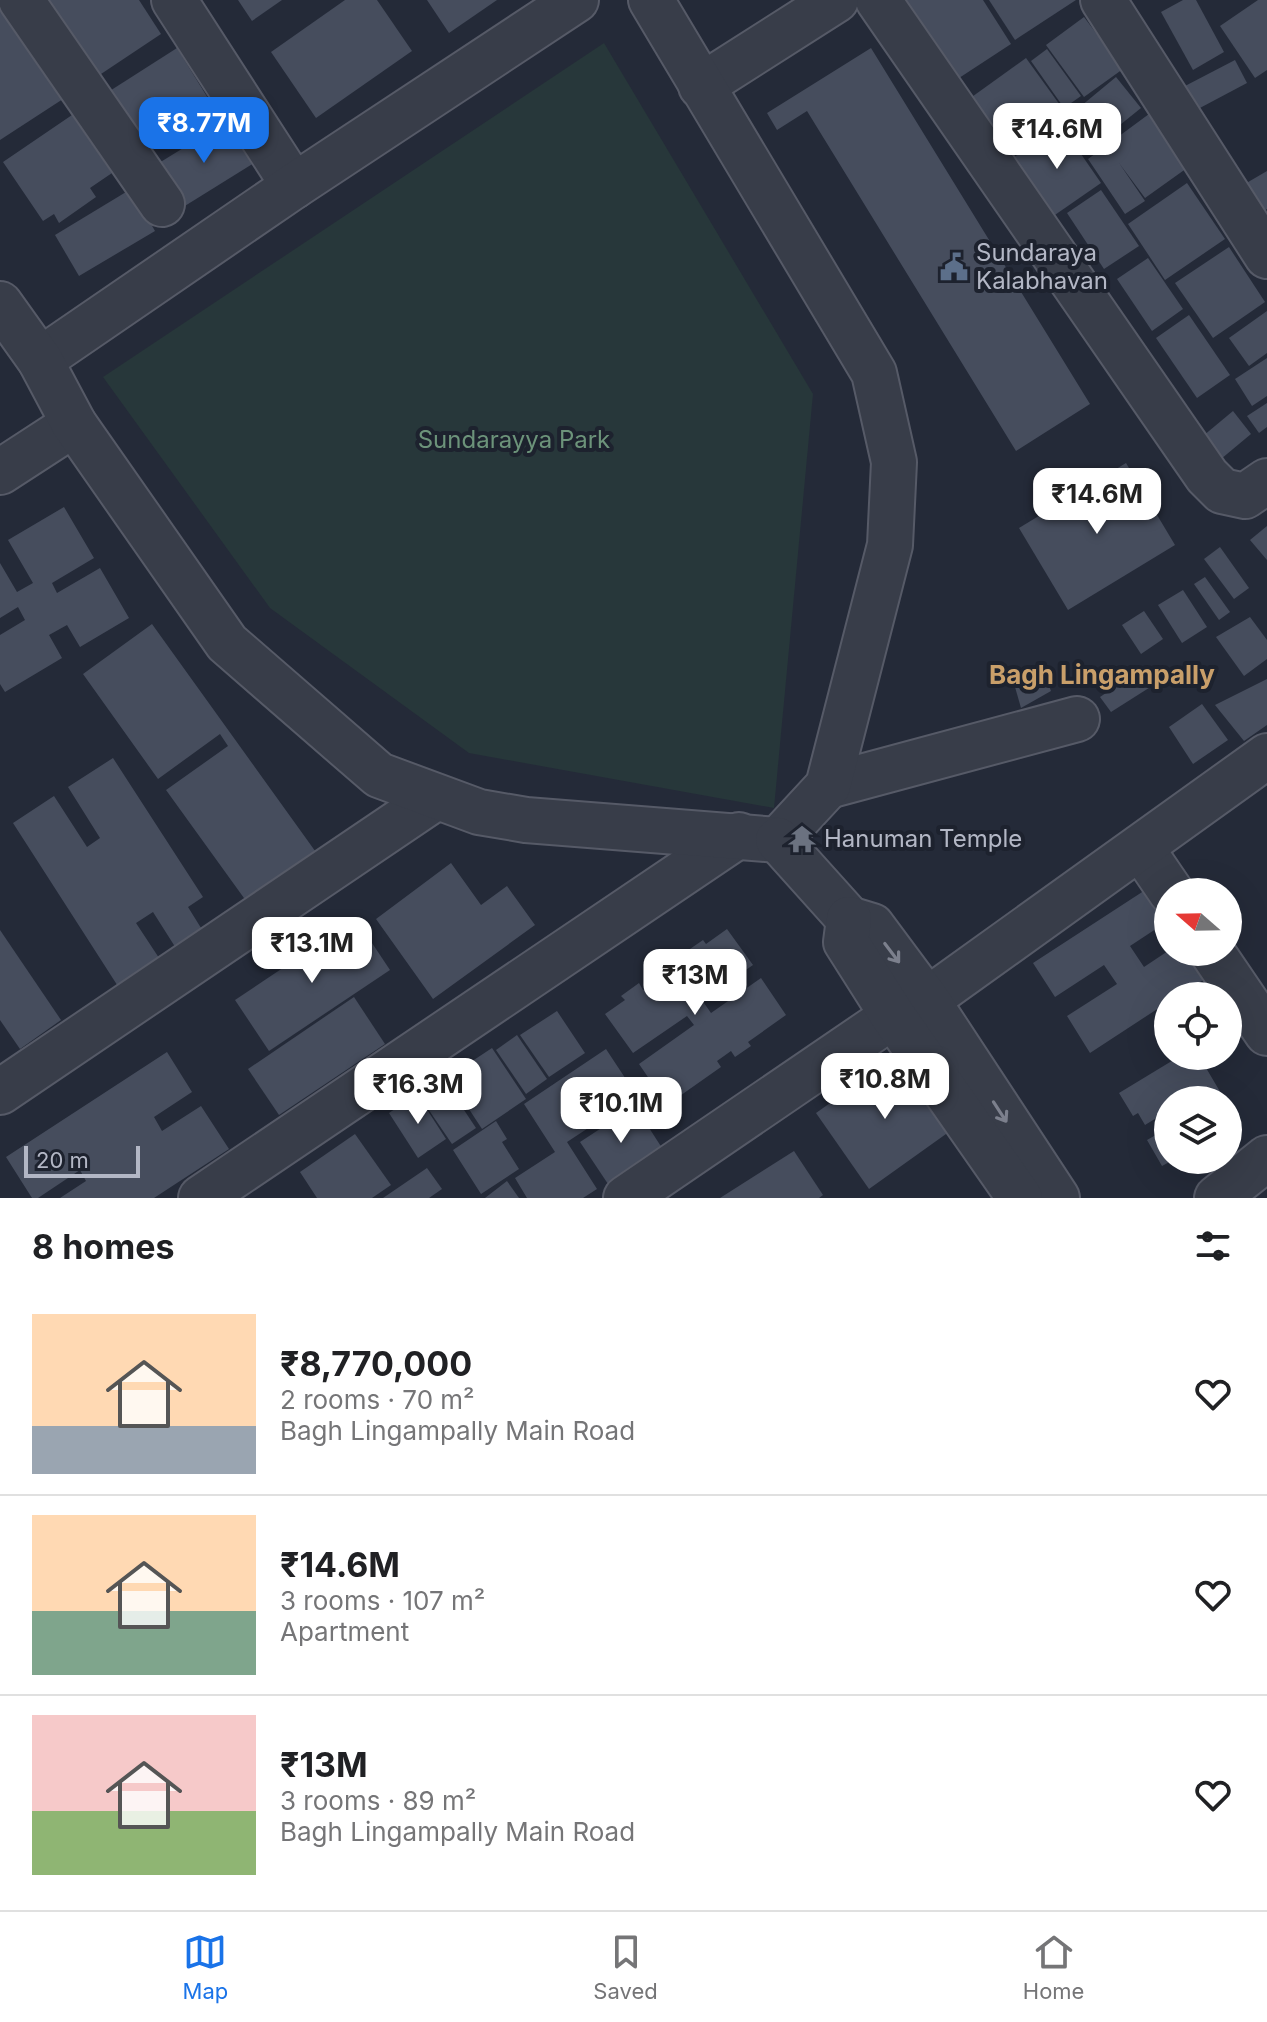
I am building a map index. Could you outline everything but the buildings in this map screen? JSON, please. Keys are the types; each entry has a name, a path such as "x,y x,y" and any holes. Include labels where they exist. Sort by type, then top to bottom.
{"street":[{"path":"21,0 162,204"},
{"path":"174,0 294,186"},
{"path":"40,360 294,186 576,0"},
{"path":"651,0 874,373 894,462 890,545 828,786"},
{"path":"701,86 836,0"},
{"path":"878,0 1207,476 1222,491 1245,496 1267,481"},
{"path":"1103,0 1267,256"},
{"path":"0,304 40,360 74,424 227,643 379,775 479,812 526,820 759,838 849,919 846,942 910,1008 1057,1198"},
{"path":"0,472 74,424"},
{"path":"201,1198 759,838 828,786 1077,719"},
{"path":"626,1198 910,1008 1141,848 1267,756"},
{"path":"0,1092 435,798"},
{"path":"1141,848 1161,878"},
{"path":"1222,966 1267,1033"},
{"path":"910,1008 1020,1198"},
{"path":"1217,1198 1267,1158"}],"green space":[{"name":"Sundarayya Park","path":"604,43 813,394 774,808 469,753 270,608 103,377"}],"place":[{"name":"Sundaraya Kalabhavan","path":"954,267"},
{"name":"Hanuman Temple","path":"802,839"}],"district":[{"name":"Bagh Lingampally","path":"1102,675"}]}
